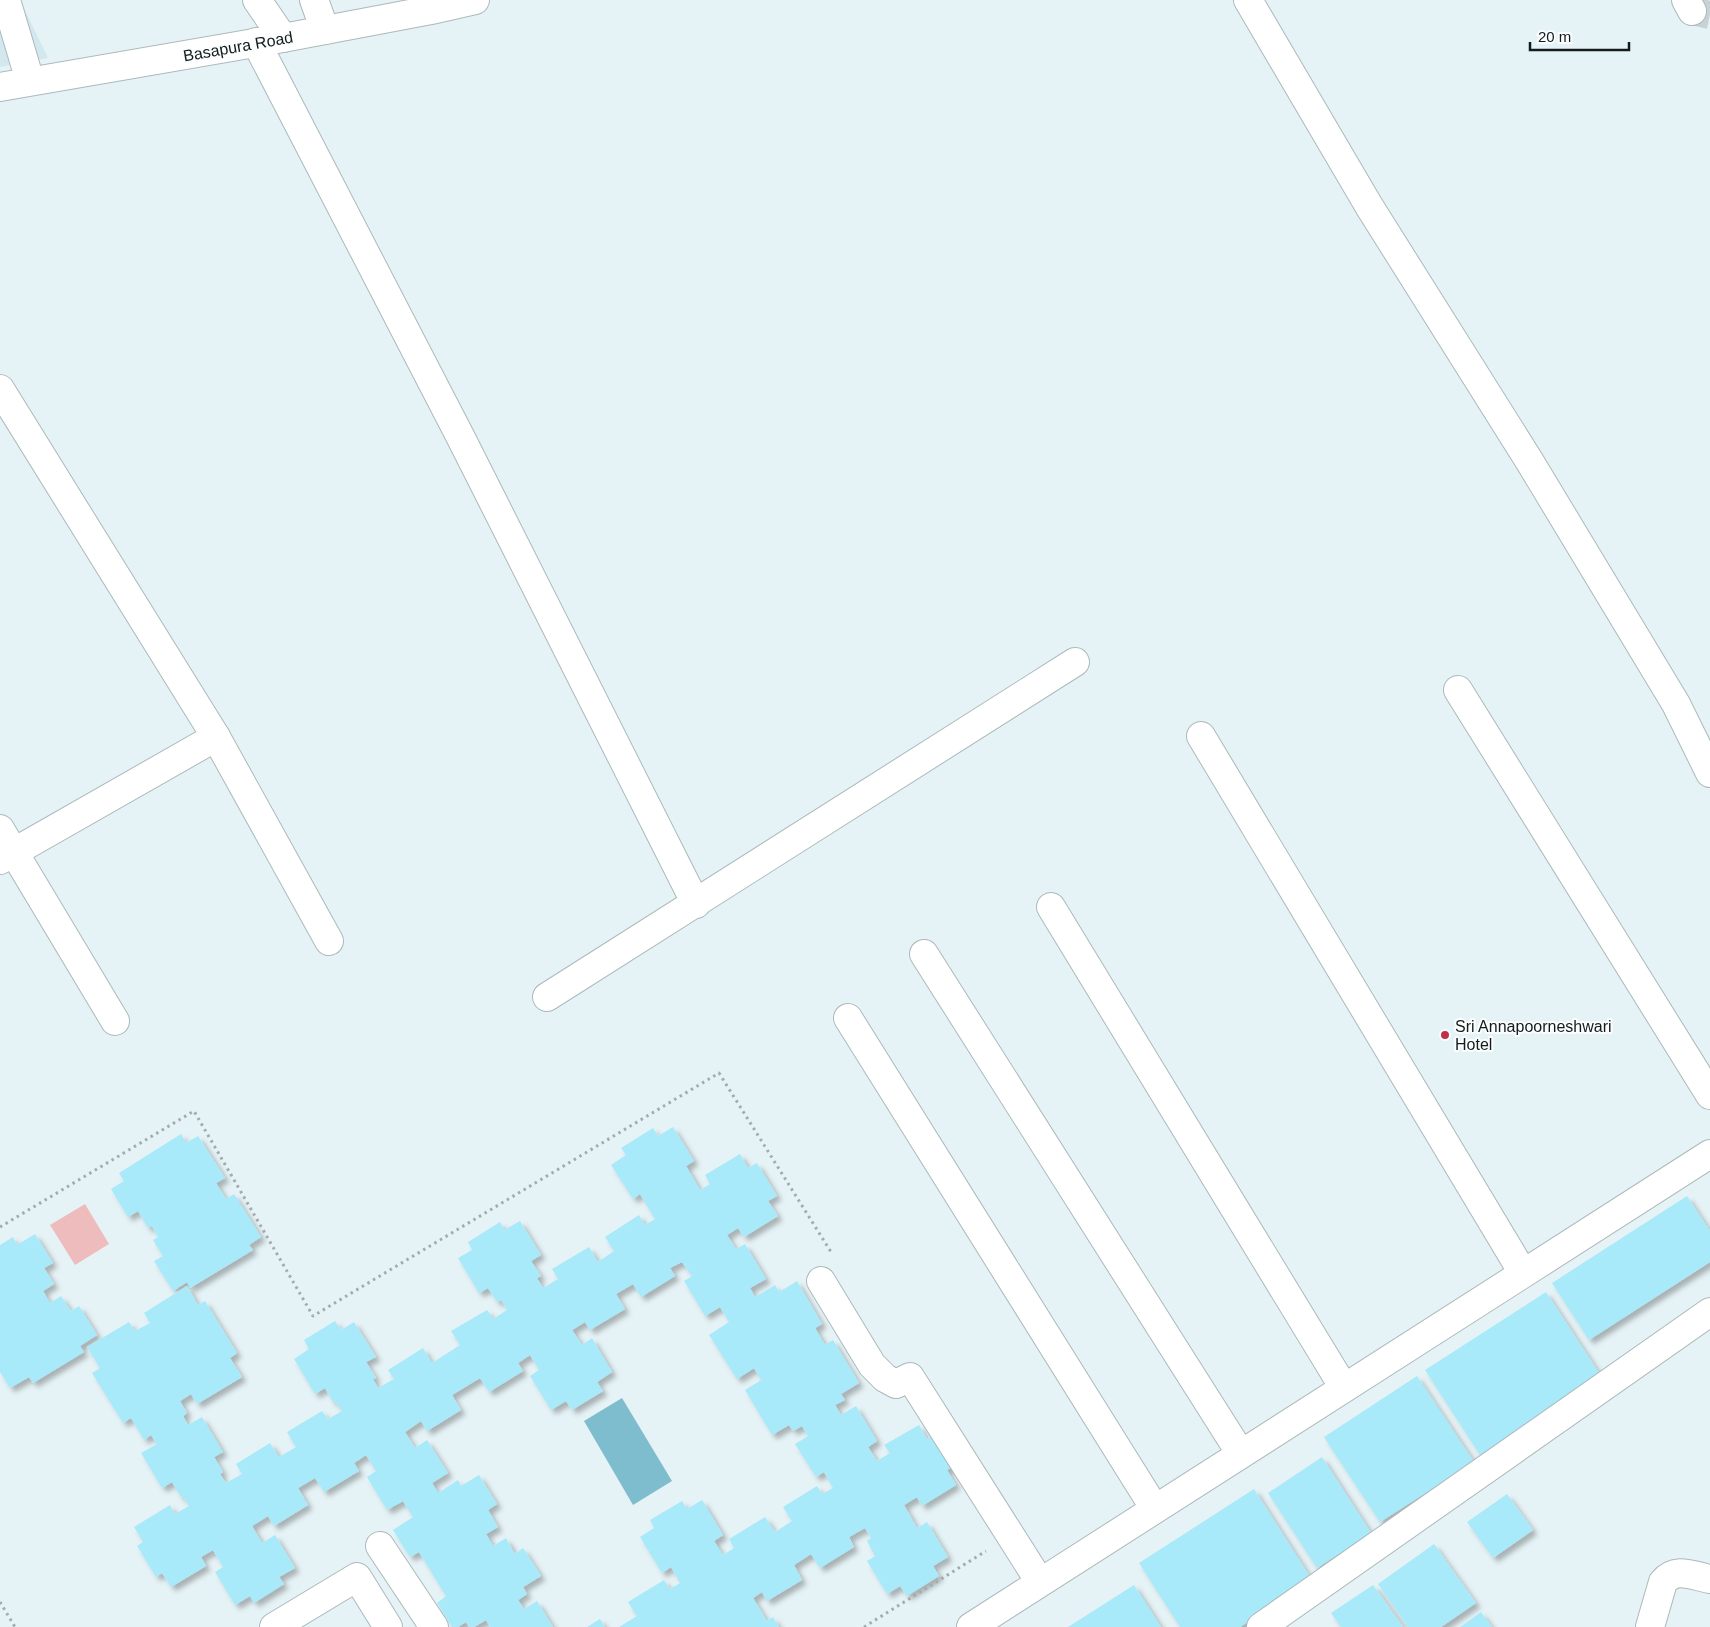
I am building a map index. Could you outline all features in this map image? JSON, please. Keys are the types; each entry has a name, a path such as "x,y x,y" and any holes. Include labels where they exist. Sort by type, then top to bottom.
{"street":[{"path":"6,0 30,81"},
{"path":"257,0 283,38"},
{"path":"314,0 325,30"},
{"name":"Basapura Road","path":"0,87 283,38 475,0"},
{"path":"1248,0 1369,206 1530,462 1676,704 1710,773"},
{"path":"256,42 464,445 696,904"},
{"path":"0,389 216,737 329,941"},
{"path":"547,997 1075,662"},
{"path":"1458,690 1710,1095"},
{"path":"1201,736 1522,1273"},
{"path":"115,1021 5,847 216,737"},
{"path":"1051,907 1344,1388"},
{"path":"924,954 1241,1454"},
{"path":"848,1018 1155,1509"},
{"path":"971,1627 1710,1154"},
{"path":"820,1281 872,1364 885,1378 896,1384 910,1377 1012,1535 1040,1582"},
{"path":"1261,1627 1710,1312"},
{"path":"380,1546 434,1627"},
{"path":"1650,1627 1663,1582 1668,1576 1676,1572 1710,1580"},
{"path":"274,1627 357,1576 388,1627"}],"path":[{"path":"0,1227 194,1111 313,1316 719,1073 836,1259"},
{"path":"864,1627 1012,1535"},
{"path":"0,1602 15,1627"}],"shaded area":[{"path":"0,0 20,0 48,58 0,67"},
{"path":"85,1204 109,1244 75,1265 50,1225"}],"water":[{"path":"622,1398 672,1481 633,1505 584,1421"}],"building":[{"path":"673,1127 694,1161 686,1166 700,1190 710,1184 705,1175 740,1154 748,1168 757,1163 777,1196 768,1201 778,1216 744,1237 738,1228 727,1235 736,1249 745,1244 766,1279 750,1288 755,1297 775,1285 779,1292 797,1281 822,1324 815,1328 825,1345 833,1340 859,1383 841,1394 845,1400 835,1405 841,1415 856,1406 877,1441 868,1447 877,1461 890,1453 884,1445 919,1425 927,1439 936,1433 956,1465 947,1470 956,1485 922,1506 917,1497 904,1505 917,1528 927,1522 948,1557 933,1566 939,1576 907,1596 900,1586 887,1594 867,1561 875,1556 867,1541 871,1538 865,1528 849,1537 854,1547 820,1568 811,1554 794,1565 802,1580 767,1601 762,1592 753,1598 767,1621 773,1617 779,1627 619,1627 637,1616 628,1602 664,1580 670,1589 680,1583 671,1567 662,1573 640,1537 654,1528 650,1520 682,1501 687,1509 702,1500 723,1535 714,1541 723,1555 734,1548 729,1539 765,1517 775,1532 792,1521 783,1507 817,1486 822,1494 833,1488 824,1472 816,1477 795,1444 808,1436 802,1426 793,1431 789,1425 772,1435 745,1390 761,1380 754,1368 737,1379 709,1335 729,1322 720,1307 705,1316 684,1281 692,1276 682,1262 670,1268 675,1276 641,1297 633,1284 616,1294 625,1309 590,1330 585,1322 572,1330 582,1345 592,1338 612,1372 597,1382 603,1391 572,1410 566,1401 551,1410 530,1376 539,1370 530,1355 518,1363 523,1371 489,1392 480,1378 452,1395 461,1410 427,1431 421,1421 405,1432 415,1448 427,1440 448,1473 432,1483 438,1493 458,1480 461,1486 479,1475 497,1504 488,1510 498,1527 486,1534 493,1546 506,1538 515,1554 523,1548 541,1576 523,1587 527,1594 518,1600 524,1609 537,1601 553,1627 490,1627 486,1620 474,1627 469,1627 466,1622 458,1627 452,1627 437,1603 446,1596 419,1552 410,1557 393,1530 413,1517 403,1501 387,1510 367,1477 376,1471 366,1455 354,1463 359,1471 324,1492 315,1478 298,1488 308,1505 274,1526 268,1516 252,1526 262,1543 275,1535 295,1568 279,1577 284,1584 254,1603 250,1596 235,1605 215,1572 223,1567 213,1550 201,1557 206,1566 171,1587 162,1573 156,1577 137,1546 143,1542 134,1527 170,1505 175,1514 189,1506 172,1482 162,1488 141,1453 157,1444 151,1435 144,1440 131,1418 123,1423 92,1373 100,1368 87,1347 129,1322 135,1331 150,1323 144,1313 187,1286 198,1305 205,1301 237,1353 230,1358 242,1377 197,1404 191,1394 180,1401 187,1413 183,1416 188,1425 202,1417 223,1452 214,1457 223,1472 220,1474 226,1483 242,1474 236,1464 270,1443 279,1457 296,1447 287,1432 322,1411 328,1419 342,1411 335,1401 333,1402 325,1388 315,1394 294,1359 309,1349 304,1340 335,1321 341,1330 354,1322 376,1357 366,1362 376,1378 373,1379 378,1388 394,1379 388,1370 423,1348 432,1363 460,1345 451,1331 487,1310 493,1319 507,1310 501,1300 497,1302 488,1288 479,1293 458,1258 472,1250 468,1242 500,1222 504,1230 520,1221 541,1255 531,1261 541,1276 537,1278 543,1288 558,1279 552,1269 589,1247 598,1262 614,1251 605,1237 639,1215 645,1225 655,1219 640,1194 633,1199 611,1165 626,1155 621,1148 653,1128 658,1136"},
{"path":"181,1134 186,1143 198,1136 225,1178 216,1183 226,1199 234,1194 261,1237 249,1245 253,1250 190,1288 187,1282 173,1291 154,1261 163,1256 153,1240 158,1237 152,1226 148,1228 138,1211 128,1217 111,1189 124,1181 119,1173"},
{"path":"1687,1196 1710,1231 1710,1262 1589,1340 1552,1283"},
{"path":"35,1234 53,1263 44,1268 54,1284 43,1291 50,1303 61,1296 71,1311 79,1306 97,1335 80,1346 84,1352 33,1383 29,1377 10,1388 0,1372 0,1245 13,1237 17,1245"},
{"path":"1546,1292 1601,1376 1480,1455 1425,1370"},
{"path":"1417,1376 1474,1462 1380,1522 1324,1437"},
{"path":"1322,1457 1371,1533 1317,1568 1268,1493"},
{"path":"1254,1489 1312,1580 1240,1627 1180,1627 1139,1563"},
{"path":"1507,1494 1533,1530 1493,1558 1467,1522"},
{"path":"1434,1544 1476,1603 1441,1627 1408,1627 1378,1584"},
{"path":"1134,1585 1161,1627 1068,1627"},
{"path":"1373,1585 1403,1627 1341,1627 1331,1613"},
{"path":"1481,1612 1492,1627 1460,1627"},
{"path":"600,1619 605,1627 587,1627"}],"tunnel":[{"path":"1692,11 1710,15"}],"place":[{"name":"Sri Annapoorneshwari Hotel","path":"1445,1035"}]}
